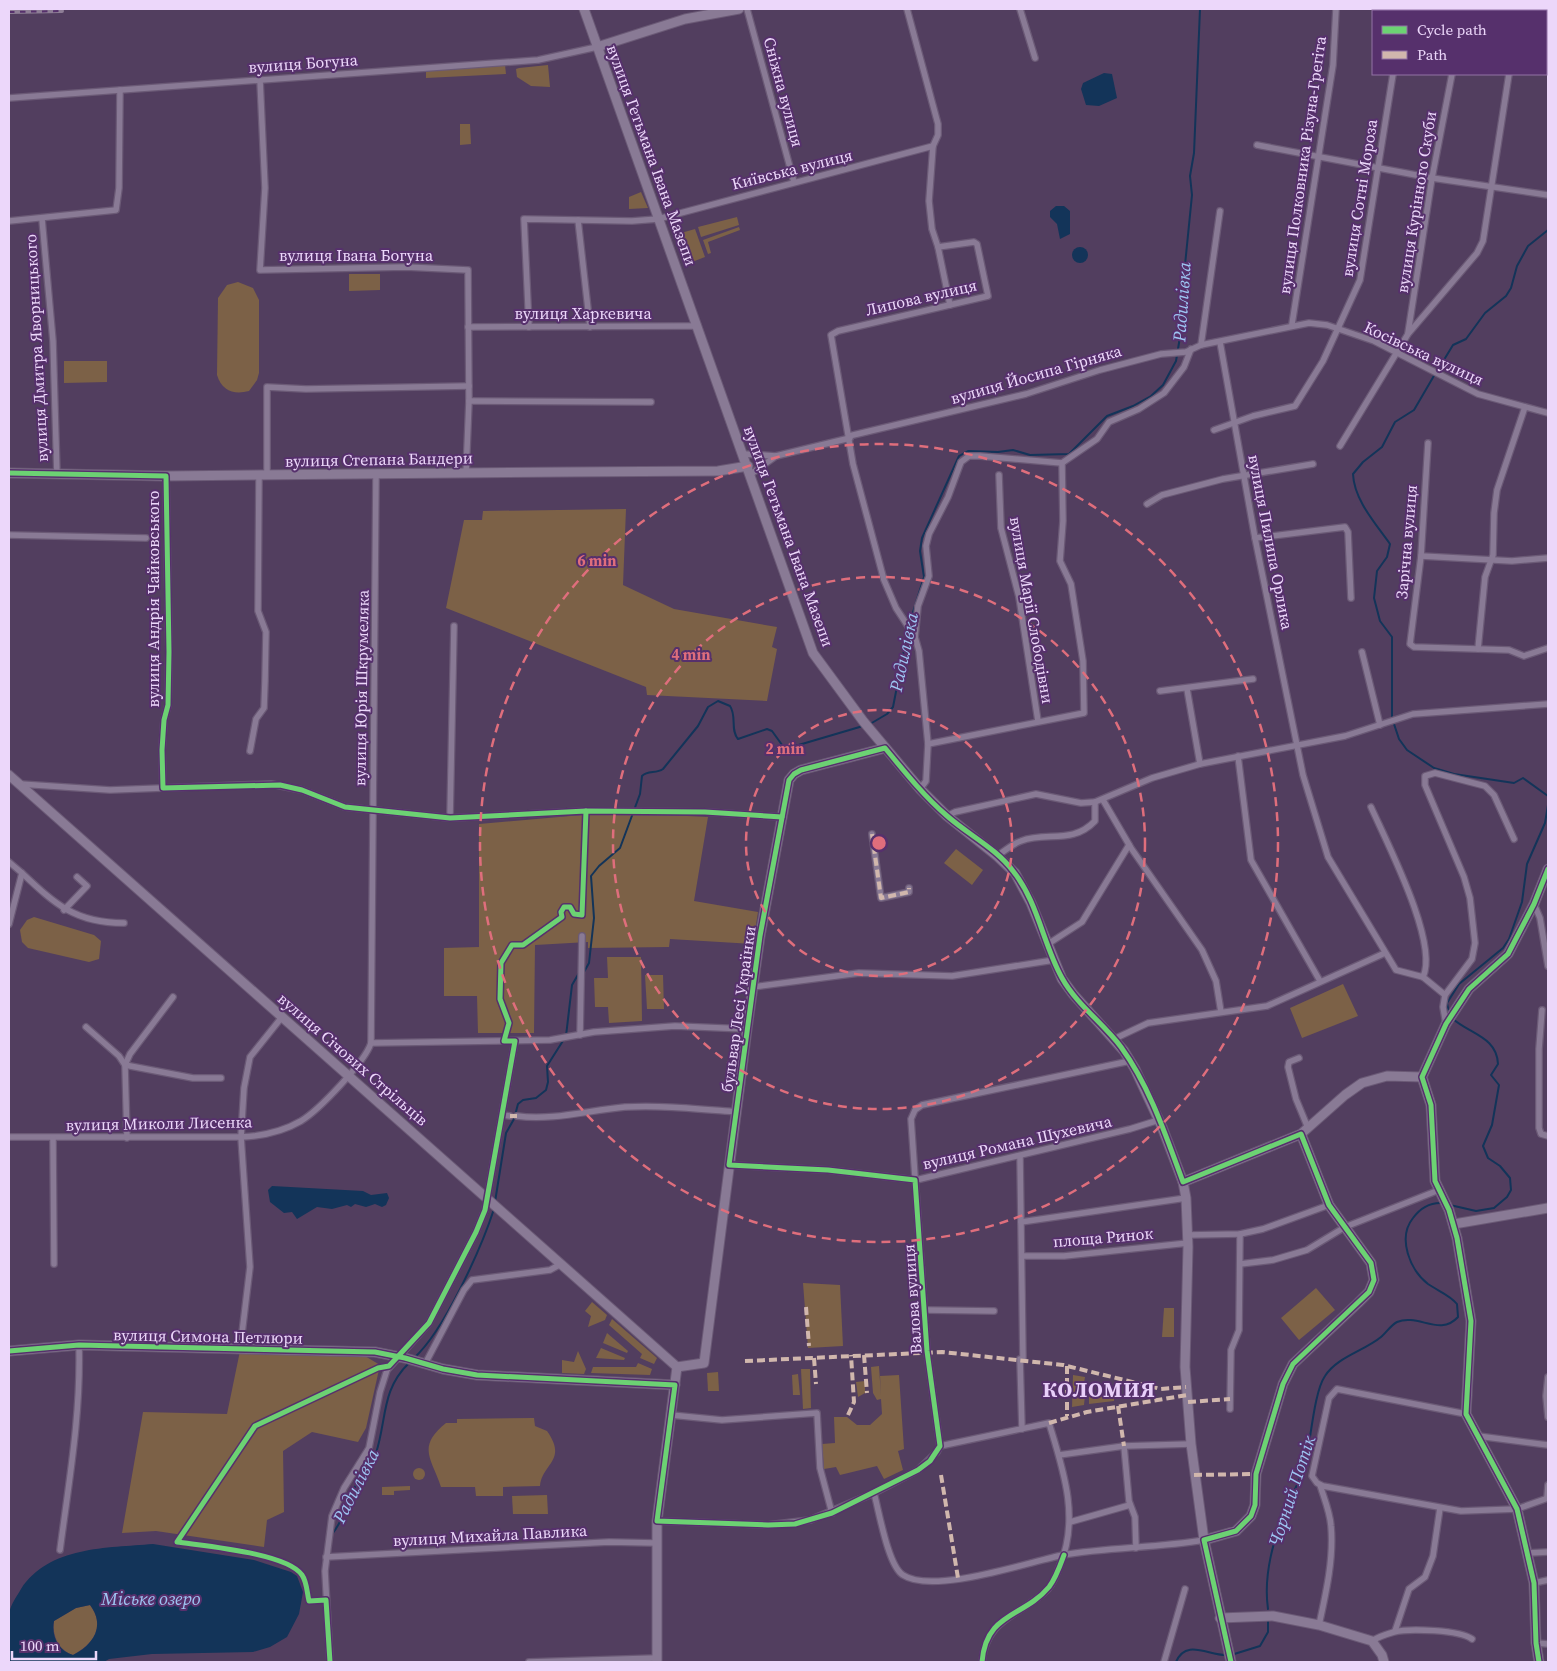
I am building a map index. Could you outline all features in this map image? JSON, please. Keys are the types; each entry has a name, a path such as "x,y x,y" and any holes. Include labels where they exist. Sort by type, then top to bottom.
{"street":[{"name":"вулиця Гетьмана Івана Мазепи","path":"584,9 658,219 750,470 813,653 869,729 920,789 947,816 1013,870 1023,885 1054,960 1072,994 1114,1039 1130,1061 1159,1120 1186,1198 1188,1239 1186,1387 1191,1444 1204,1540 1231,1662"},
{"path":"597,47 685,19 739,9"},
{"name":"Сніжна вулиця","path":"746,9 794,182"},
{"path":"907,9 936,113 938,135 933,146 929,201 932,230 938,247 950,305"},
{"path":"1020,9 1036,58"},
{"name":"вулиця Полковника Різуна-Грегіта","path":"1292,324 1333,65 1336,9"},
{"name":"вулиця Богуна","path":"9,98 538,60 597,47"},
{"name":"вулиця Сотні Мороза","path":"1214,430 1295,406 1323,361 1339,330 1360,280 1393,75"},
{"name":"вулиця Курінного Скуби","path":"1408,334 1432,178 1452,75"},
{"path":"1340,446 1408,334 1480,248 1485,235 1509,75"},
{"name":"вулиця Івана Богуна","path":"260,80 265,188 260,270 406,267 468,270 468,327"},
{"name":"вулиця Дмитра Яворницького","path":"9,221 116,210 119,188 120,90"},
{"path":"1257,144 1432,178 1491,185 1548,195"},
{"name":"Київська вулиця","path":"529,327 524,220 632,221 658,219 794,182 861,167 933,146"},
{"path":"1201,345 1220,211"},
{"name":"вулиця Дмитра Яворницького","path":"42,219 53,340 57,475"},
{"path":"578,220 590,327"},
{"name":"Липова вулиця","path":"850,437 831,334 988,296 977,244 974,242 938,247"},
{"name":"Косівська вулиця","path":"1201,345 1292,324 1322,324 1397,351 1471,392 1548,413"},
{"name":"вулиця Харкевича","path":"468,327 698,326"},
{"path":"466,473 469,401 468,327"},
{"name":"вулиця Пилипа Орлика","path":"1220,342 1255,538 1303,775 1328,857 1396,970 1423,977"},
{"name":"вулиця Йосипа Гірняка","path":"776,456 1026,394 1100,370 1161,354 1192,350 1201,345"},
{"path":"915,637 918,606 929,576 927,540 948,497 961,462 969,456 980,456 1062,463 1097,439 1102,429 1109,422 1139,409 1164,393 1184,367 1192,350"},
{"path":"250,751 256,719 264,708 266,632 258,610 267,387 306,389 469,386"},
{"path":"469,401 651,402"},
{"path":"1525,408 1497,490 1492,559 1485,577 1478,649 1514,651 1524,656 1548,648"},
{"path":"850,437 858,487 884,580 906,625 915,637 919,651 928,744 926,781 920,789"},
{"name":"Зарічна вулиця","path":"1428,443 1421,556 1410,644 1414,647 1478,649"},
{"path":"744,454 776,456"},
{"path":"750,470 776,456"},
{"path":"928,744 1084,713 1083,661 1071,584 1060,561 1063,521 1062,463"},
{"path":"1146,504 1169,493 1244,475 1312,464"},
{"name":"вулиця Степана Бандери","path":"9,474 166,476 750,470"},
{"name":"вулиця Юрія Шкрумеляка","path":"350,1076 368,1054 371,1043 376,474"},
{"name":"вулиця Марії Слободівни","path":"999,474 1001,528 1018,597 1038,721"},
{"name":"вулиця Андрія Чайковського","path":"163,788 164,720 168,706 169,652 166,476"},
{"path":"1255,538 1338,526 1347,529 1351,598"},
{"path":"9,536 146,538"},
{"path":"1421,556 1527,561 1548,558"},
{"path":"450,818 454,626"},
{"path":"1362,652 1380,725"},
{"path":"1160,691 1253,679"},
{"path":"1187,689 1200,764"},
{"path":"947,816 954,812 1036,794 1081,803 1095,802 1152,778 1200,764 1298,747 1345,736 1413,714 1548,704"},
{"name":"бульвар Лесі Українки","path":"677,1367 704,1363 753,987 790,780 796,772 885,748"},
{"path":"1238,756 1251,860 1320,981"},
{"path":"1446,1024 1443,1007 1445,995 1472,959 1475,943 1470,898 1464,877 1425,785 1425,776 1436,774 1485,786 1494,796 1514,839"},
{"name":"вулиця Січових Стрільців","path":"9,775 677,1367"},
{"path":"20,784 110,790 280,785 302,790 345,807 450,818 586,811 632,813 704,812 782,817"},
{"path":"38,802 37,791 44,786"},
{"path":"1103,800 1129,844 1211,965 1221,1012"},
{"path":"998,856 1023,840 1069,836 1087,830 1095,821 1095,802"},
{"path":"1371,807 1418,921 1427,959 1423,977 1445,995"},
{"path":"872,834 881,898 909,892 909,888"},
{"path":"1048,944 1082,922 1129,844"},
{"path":"9,862 64,910 99,921 124,923"},
{"path":"1539,1662 1536,1643 1534,1583 1517,1510 1466,1414 1471,1321 1454,1224 1435,1181 1431,1105 1422,1077 1446,1024 1473,984 1507,957 1545,882 1548,868"},
{"path":"9,924 22,874"},
{"path":"64,910 87,886 77,877"},
{"path":"1534,904 1540,918 1548,966"},
{"path":"580,1035 582,936"},
{"path":"1114,1039 1148,1023 1267,1006 1384,952"},
{"path":"753,987 859,973 952,976 1054,960"},
{"path":"127,1138 125,1065 130,1054 173,997"},
{"path":"1542,1010 1539,1049 1539,1128 1541,1134 1548,1136"},
{"path":"240,1350 250,1267 241,1137 244,1088 250,1057 282,1017"},
{"path":"371,1043 515,1041 565,1038 675,1026 747,1029"},
{"path":"86,1027 119,1056 125,1065 193,1078 221,1078"},
{"path":"330,1662 326,1557 329,1527 344,1488 369,1448 383,1381 389,1366 401,1357 429,1323 492,1202 515,1041"},
{"path":"874,1494 894,1564 899,1572 907,1578 923,1580 952,1580 1006,1570 1064,1555 1204,1540 1225,1536 1242,1527 1251,1516 1255,1505 1256,1474 1283,1384 1292,1364 1369,1292 1374,1280 1371,1263 1329,1205 1304,1131 1288,1067 1289,1062 1299,1058"},
{"name":"Валова вулиця","path":"940,1446 927,1351 926,1310 911,1119 915,1110 922,1105 1130,1061"},
{"name":"вулиця Миколи Лисенка","path":"9,1137 241,1137 270,1134 302,1120 350,1076"},
{"path":"1182,1182 1304,1131 1362,1083 1387,1076 1422,1077"},
{"path":"517,1116 536,1117 601,1109 666,1106 736,1112"},
{"path":"503,1115 510,1116"},
{"name":"вулиця Романа Шухевича","path":"730,1165 828,1170 915,1180 1130,1129 1159,1120"},
{"path":"53,1138 54,1264"},
{"path":"1020,1156 1022,1428"},
{"path":"1240,1264 1273,1260 1307,1250 1345,1227 1441,1194"},
{"path":"1021,1222 1186,1198"},
{"name":"площа Ринок","path":"1022,1256 1064,1256 1240,1234 1263,1229 1329,1205"},
{"path":"1454,1224 1548,1208"},
{"path":"1230,1409 1231,1350 1239,1330 1240,1234"},
{"path":"561,1264 550,1270 472,1280 464,1290 421,1363 477,1375 675,1385"},
{"path":"926,1310 994,1311"},
{"path":"60,1550 77,1430 80,1390 79,1345"},
{"name":"вулиця Симона Петлюри","path":"9,1351 79,1345 375,1352 421,1363"},
{"path":"529,1662 657,1660 657,1520 677,1367"},
{"path":"1548,1377 1546,1396 1548,1417"},
{"path":"1318,1625 1325,1595 1331,1543 1330,1514 1320,1485 1312,1476 1329,1398 1337,1389 1466,1414"},
{"path":"671,1415 722,1420 817,1413 820,1468 832,1512"},
{"path":"657,1520 777,1525 810,1520 874,1494 930,1461 940,1446 1049,1423 1066,1485 1070,1522 1064,1555 1048,1588 995,1628 984,1644 982,1662"},
{"path":"1478,1436 1548,1446"},
{"path":"1059,1455 1124,1446 1191,1444"},
{"path":"1124,1446 1130,1505 1135,1517 1136,1548"},
{"path":"1320,1485 1440,1508 1466,1511 1517,1510 1548,1498 1548,1485"},
{"path":"1070,1522 1130,1505"},
{"path":"1394,1631 1409,1589 1426,1577 1433,1556 1440,1508"},
{"name":"вулиця Михайла Павлика","path":"326,1557 609,1542 656,1543"},
{"path":"1528,1553 1548,1552"},
{"path":"1534,1583 1548,1580"},
{"path":"1164,1662 1185,1589"},
{"path":"1220,1618 1273,1616 1318,1625 1372,1641 1382,1655 1384,1662"},
{"path":"1372,1641 1394,1631 1463,1634 1472,1639"},
{"path":"1536,1643 1548,1644"}],"shaded area":[{"path":"505,65 506,74 426,78 426,71"},
{"path":"548,65 550,87 531,86 517,77 516,69"},
{"path":"460,124 470,124 471,144 460,145"},
{"path":"641,192 648,208 629,209 629,197"},
{"path":"737,217 739,225 701,237 698,227"},
{"path":"739,227 740,230 708,242 711,253 708,254 703,240"},
{"path":"695,229 705,257 692,262 681,233"},
{"path":"349,274 380,274 380,290 349,291"},
{"path":"238,282 253,288 259,300 259,373 257,380 249,391 234,392 222,385 217,375 218,298 227,285"},
{"path":"64,361 107,361 107,382 64,383"},
{"path":"626,509 623,585 674,609 777,627 772,647 777,649 767,701 647,695 646,687 446,608 464,520 482,520 483,511"},
{"path":"593,814 708,817 694,901 758,912 753,944 670,939 669,947 588,948 588,942 535,945 534,1033 478,1033 477,996 444,996 444,948 479,947 479,824"},
{"path":"956,849 983,870 972,885 944,863"},
{"path":"34,917 94,935 101,941 99,959 89,962 28,948 22,942 20,930 27,920"},
{"path":"607,957 641,957 642,1021 609,1023 608,1007 595,1007 594,978 608,978"},
{"path":"645,975 663,975 664,1009 647,1009"},
{"path":"1343,984 1358,1016 1302,1038 1290,1008"},
{"path":"803,1283 840,1285 843,1346 808,1348"},
{"path":"1316,1288 1335,1310 1299,1340 1281,1318"},
{"path":"592,1302 607,1315 605,1320 588,1327 591,1316 585,1311"},
{"path":"1164,1308 1174,1308 1174,1337 1162,1337"},
{"path":"612,1319 657,1358 654,1364 640,1358 642,1354 609,1325"},
{"path":"607,1333 628,1351 627,1353 603,1343"},
{"path":"601,1348 625,1358 624,1360 596,1358"},
{"path":"240,1351 365,1356 380,1365 366,1428 358,1442 312,1432 283,1451 284,1512 267,1520 264,1547 156,1531 122,1533 143,1412 227,1414"},
{"path":"578,1351 586,1369 584,1374 562,1373 562,1360 574,1362"},
{"path":"638,1363 652,1369 650,1375 591,1373 593,1367 636,1367"},
{"path":"879,1366 881,1396 880,1376 899,1375 904,1449 898,1451 903,1470 884,1479 877,1466 840,1475 836,1467 824,1469 822,1444 835,1443 834,1417 847,1417 857,1425 870,1425 882,1414 881,1399 877,1400 873,1393 871,1367"},
{"path":"801,1369 810,1369 811,1408 803,1409"},
{"path":"718,1372 719,1391 708,1391 707,1373"},
{"path":"798,1374 800,1395 793,1395 792,1375"},
{"path":"1073,1375 1085,1377 1082,1395 1085,1395 1084,1405 1072,1407"},
{"path":"865,1381 865,1393 858,1397 856,1382"},
{"path":"1089,1396 1114,1396 1114,1401 1089,1404"},
{"path":"534,1418 535,1426 547,1431 555,1449 555,1456 542,1478 540,1486 503,1487 503,1496 476,1496 475,1487 441,1487 431,1461 429,1446 431,1439 446,1423 457,1423 457,1419"},
{"path":"417,1468 421,1468 425,1474 421,1480 417,1480 413,1476 413,1472"},
{"path":"410,1486 410,1490 394,1491 394,1495 382,1495 382,1487"},
{"path":"547,1495 548,1514 513,1514 512,1496"},
{"path":"90,1605 97,1621 95,1634 86,1646 73,1655 63,1650 57,1641 54,1632 54,1621 76,1608"}],"water":[{"path":"1104,73 1112,74 1117,98 1099,106 1086,105 1081,89 1083,83"},
{"path":"1056,206 1064,206 1070,211 1070,234 1060,239 1057,224 1050,217 1050,211"},
{"path":"1080,247 1088,255 1080,263 1072,255"},
{"path":"272,1186 363,1191 371,1195 387,1193 389,1198 386,1205 382,1207 375,1204 366,1207 355,1204 351,1207 347,1205 332,1209 317,1207 297,1219 292,1212 284,1213 270,1202 268,1190"},
{"name":"Міське озеро","path":"153,1544 254,1560 291,1572 297,1576 303,1592 299,1614 287,1637 270,1647 253,1652 152,1654 109,1659 104,1662 9,1662 9,1613 21,1589 33,1575 47,1564 80,1552","holes":["90,1605 95,1613 97,1627 95,1634 86,1646 73,1655 63,1650 55,1637 54,1621 76,1608"]}],"waterway":[{"name":"Радилівка","path":"909,625 924,577 920,551 922,538 959,456 968,451 998,452 1013,450 1030,455 1069,454 1107,416 1133,406 1151,396 1163,385 1176,361 1187,295 1185,265 1192,195 1190,176 1194,153 1200,9"},
{"name":"Чорний Потік","path":"1439,368 1453,345 1466,339 1485,313 1506,296 1511,288 1517,266 1528,246 1548,230"},
{"name":"Чорний Потік","path":"1392,717 1392,637 1380,621 1374,598 1377,571 1387,557 1390,544 1361,502 1354,484 1353,474 1363,462 1382,447 1395,422 1414,410 1435,374"},
{"name":"Радилівка","path":"870,724 887,714 893,707 908,630"},
{"name":"Радилівка","path":"584,972 589,963 594,918 591,876 599,866 620,848 640,794 642,776 663,769 698,726 708,707 718,701 730,706 733,714 734,731 738,739 767,729 772,731 785,749 863,726"},
{"name":"Чорний Потік","path":"1394,724 1399,739 1407,750 1434,768 1454,774 1514,783 1523,778 1548,796"},
{"name":"Чорний Потік","path":"1449,1013 1447,1003 1459,984 1503,948 1509,939 1522,902 1527,864 1545,823 1548,805"},
{"name":"Радилівка","path":"495,1202 506,1133 514,1119 518,1104 523,1100 536,1098 546,1090 548,1082 547,1066 566,1036 572,985 579,973"},
{"name":"Чорний Потік","path":"1450,1205 1476,1211 1494,1208 1507,1197 1511,1190 1510,1178 1500,1166 1488,1158 1483,1146 1492,1125 1499,1085 1491,1075 1498,1064 1496,1055 1488,1042 1453,1019"},
{"name":"Чорний Потік","path":"1268,1609 1268,1569 1274,1543 1282,1518 1304,1466 1315,1404 1325,1376 1336,1364 1374,1342 1397,1322 1413,1320 1444,1325 1451,1323 1458,1317 1457,1304 1428,1284 1416,1271 1411,1262 1406,1244 1408,1226 1416,1214 1430,1204 1443,1203"},
{"name":"Радилівка","path":"414,1358 426,1345 449,1310 471,1267 494,1209"},
{"name":"Радилівка","path":"332,1534 339,1524 356,1484 374,1458 389,1394 400,1373 409,1363"},
{"name":"Чорний Потік","path":"1231,1655 1260,1646 1268,1632 1268,1620"},
{"name":"Чорний Потік","path":"1176,1662 1180,1655 1192,1650 1227,1655"}],"railway":[{"path":"9,12 62,11"}],"marked path":[{"path":"872,834 881,898 909,892 909,888"},
{"path":"510,1116 517,1116"},
{"path":"806,1307 809,1346"},
{"path":"745,1361 942,1352 1063,1365 1161,1389 1186,1387"},
{"path":"848,1415 854,1402 851,1355"},
{"path":"864,1355 867,1393"},
{"path":"814,1358 816,1384"},
{"path":"1067,1366 1067,1416"},
{"path":"1049,1423 1087,1412 1187,1395"},
{"path":"1188,1402 1230,1399"},
{"path":"1118,1406 1124,1446"},
{"path":"1194,1475 1256,1474"},
{"path":"941,1475 958,1578"}],"cycle path":[{"path":"9,473 166,476 169,652 168,705 164,720 162,750 163,788 280,785 302,790 345,807 450,818 586,811 705,812 782,817"},
{"path":"9,1351 79,1345 375,1352 443,1369 477,1375 675,1385 657,1521 768,1525 795,1524 832,1513 918,1470 930,1461 940,1446 927,1351 915,1180 828,1170 729,1165 760,936 789,780 801,770 885,748 929,799 954,822 998,855 1022,883 1029,896 1055,965 1068,988 1121,1047 1141,1078 1183,1182 1301,1134 1329,1205 1371,1263 1374,1280 1369,1292 1293,1364 1283,1384 1256,1474 1255,1505 1251,1516 1236,1531 1204,1540 1231,1662"},
{"path":"330,1662 326,1600 309,1601 304,1578 293,1567 263,1556 224,1548 177,1542 255,1426 378,1368 389,1366 429,1323 476,1232 485,1210 515,1041 504,1041 509,1023 500,999 501,963 512,945 523,945 562,917 561,912 564,907 570,907 574,914 582,915 586,811"},
{"path":"1539,1662 1536,1643 1534,1583 1517,1509 1466,1414 1471,1321 1457,1238 1449,1210 1435,1181 1431,1105 1422,1077 1446,1024 1469,989 1508,954 1534,904 1548,869"},
{"path":"982,1662 985,1646 990,1634 998,1624 1028,1605 1049,1587 1056,1576 1064,1555"}],"district":[{"name":"КОЛОМИЯ","path":"1099,1390"}]}
